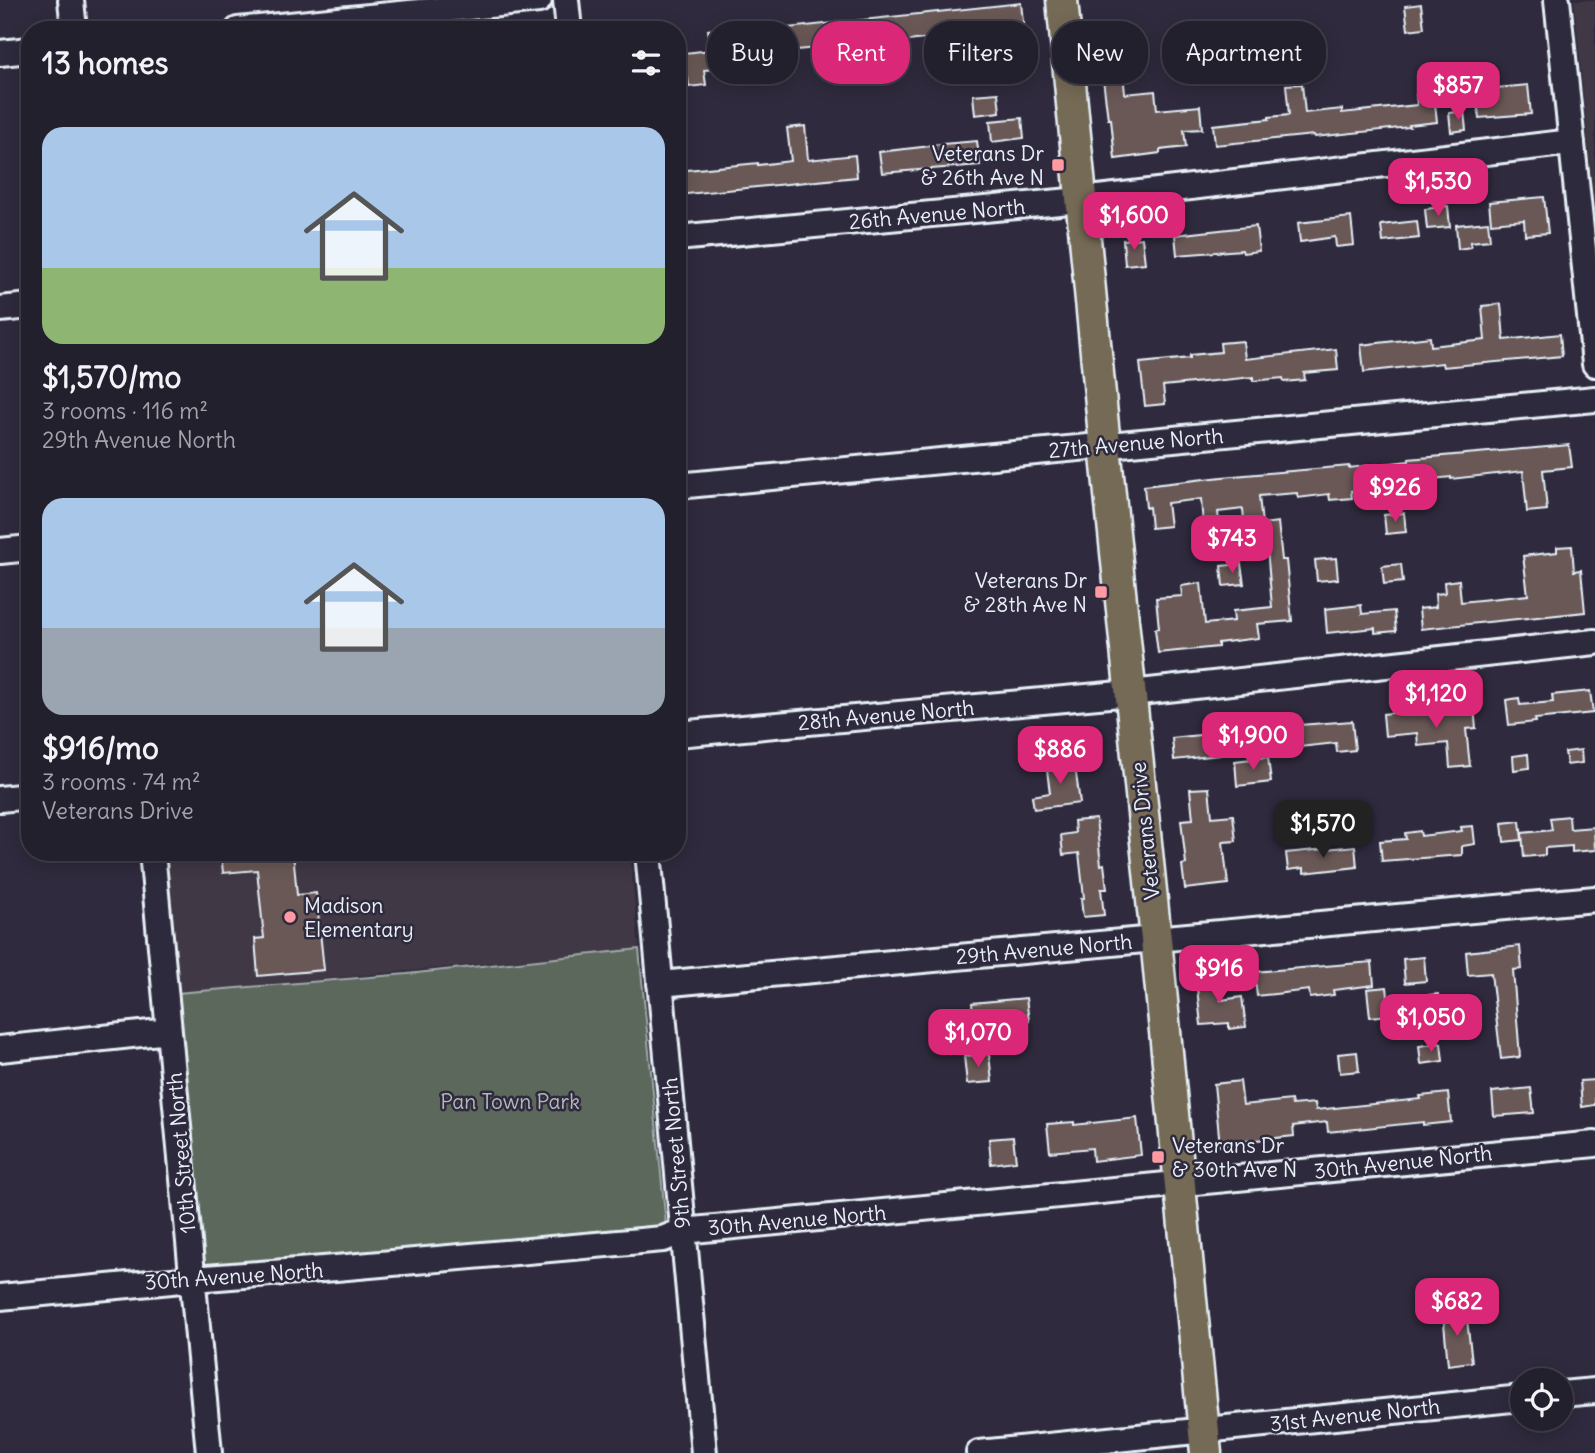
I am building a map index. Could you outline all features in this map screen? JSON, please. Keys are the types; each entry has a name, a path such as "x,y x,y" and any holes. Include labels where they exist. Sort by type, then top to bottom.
{"main road":[{"name":"Veterans Drive","path":"1062,0 1205,1442"}],"street":[{"path":"71,0 73,21"},
{"path":"328,21 539,0"},
{"path":"566,0 568,21"},
{"path":"1557,0 1595,364"},
{"path":"0,53 21,51"},
{"name":"26th Avenue North","path":"686,237 1081,200 1572,142"},
{"path":"0,309 21,307"},
{"name":"27th Avenue North","path":"686,485 1595,399"},
{"path":"0,551 21,549"},
{"name":"28th Avenue North","path":"686,733 1131,693 1595,642"},
{"path":"0,799 21,797"},
{"name":"10th Street North","path":"153,861 209,1453"},
{"name":"9th Street North","path":"649,861 704,1453"},
{"name":"29th Avenue North","path":"660,984 1595,899"},
{"path":"0,1049 169,1031"},
{"name":"30th Avenue North","path":"0,1297 663,1239 683,1231 1595,1144"},
{"path":"1573,1393 1595,1391"},
{"name":"31st Avenue North","path":"979,1453 1205,1442 1510,1400"}],"shaded area":[{"path":"1574,0 1595,0 1595,213"},
{"path":"164,861 631,861 639,949 177,993"}],"green space":[{"name":"Pan Town Park","path":"639,949 666,1225 204,1267 177,993 407,974"}],"building":[{"path":"1021,3 1023,21 924,21 924,39 910,41 910,21 852,21"},
{"path":"1421,4 1424,28 1408,30 1405,6"},
{"path":"812,25 812,48 798,50 798,27"},
{"path":"707,50 707,70 704,70 706,85 689,87 686,78 686,53"},
{"path":"1104,84 1124,84 1125,94 1155,91 1157,110 1200,106 1202,129 1184,130 1186,147 1115,159 1111,119 1108,119"},
{"path":"1302,84 1305,113 1342,109 1342,113 1417,105 1416,95 1434,93 1437,122 1315,137 1215,145 1213,125 1289,115 1286,85"},
{"path":"1528,85 1531,114 1479,118 1476,90"},
{"path":"998,93 1000,112 975,115 973,95"},
{"path":"1464,111 1466,130 1451,132 1449,113"},
{"path":"1022,118 1024,138 992,142 990,121"},
{"path":"805,126 808,160 855,155 857,177 686,194 686,170 791,161 787,128"},
{"path":"977,141 980,165 882,173 879,152"},
{"path":"1544,197 1548,233 1525,235 1524,220 1491,223 1489,202"},
{"path":"1448,206 1450,227 1427,229 1425,209"},
{"path":"1351,217 1354,245 1336,247 1335,237 1300,242 1298,223"},
{"path":"1417,221 1419,238 1383,242 1381,225"},
{"path":"1488,222 1490,240 1470,242 1471,247 1458,249 1456,225"},
{"path":"1256,226 1259,251 1177,255 1175,235"},
{"path":"1142,238 1145,263 1125,265 1123,240"},
{"path":"1501,304 1504,340 1560,334 1562,356 1443,367 1442,363 1364,372 1361,345 1430,337 1431,346 1485,340 1482,306"},
{"path":"1243,341 1245,359 1336,349 1338,370 1304,373 1305,380 1284,382 1283,378 1253,381 1253,377 1163,386 1165,404 1145,406 1140,363 1221,352 1220,343"},
{"path":"1569,445 1572,467 1543,470 1547,510 1527,512 1523,471 1423,480 1423,483 1351,491 1352,498 1330,500 1329,494 1298,498 1297,493 1259,496 1262,524 1278,522 1282,560 1286,560 1292,621 1257,624 1259,638 1218,643 1218,647 1158,653 1155,629 1159,628 1156,598 1182,596 1181,586 1201,583 1205,624 1234,621 1233,611 1272,607 1267,548 1247,550 1243,509 1218,512 1222,550 1205,551 1201,499 1167,503 1170,526 1151,528 1144,486"},
{"path":"1404,513 1406,532 1386,534 1384,515"},
{"path":"1572,546 1574,571 1581,570 1585,612 1421,629 1419,609 1436,607 1435,594 1445,593 1444,582 1459,580 1461,602 1528,595 1523,556 1557,552 1557,547"},
{"path":"1336,558 1338,579 1317,581 1315,560"},
{"path":"1241,564 1244,584 1223,586 1221,566"},
{"path":"1401,564 1403,582 1384,584 1382,566"},
{"path":"1361,605 1362,614 1394,611 1396,631 1375,633 1375,628 1327,633 1325,609"},
{"path":"1590,691 1593,713 1535,719 1536,722 1509,725 1506,700 1519,698 1520,705 1553,702 1552,695"},
{"path":"1436,708 1436,712 1474,708 1476,728 1466,729 1470,766 1450,768 1448,743 1418,746 1417,733 1385,736 1383,714"},
{"path":"1352,721 1355,750 1337,752 1336,743 1262,751 1259,728"},
{"path":"1218,733 1220,755 1174,760 1172,738"},
{"path":"1581,750 1582,763 1567,765 1565,752"},
{"path":"1528,754 1529,768 1514,770 1513,756"},
{"path":"1268,757 1271,782 1237,786 1235,761"},
{"path":"1074,759 1080,803 1034,809 1032,796 1050,793 1046,763"},
{"path":"1209,788 1212,817 1233,815 1236,841 1223,842 1228,884 1185,889 1182,865 1186,864 1181,820 1193,819 1190,789"},
{"path":"1569,816 1570,829 1594,827 1595,850 1572,852 1572,846 1545,848 1545,855 1524,857 1522,833 1552,830 1550,818"},
{"path":"1096,819 1101,865 1104,864 1107,889 1101,889 1104,915 1083,917 1081,899 1084,898 1079,853 1063,855 1061,835 1075,833 1074,821"},
{"path":"1520,821 1522,840 1504,842 1502,823"},
{"path":"1473,826 1475,844 1462,846 1462,855 1382,861 1380,841 1406,839 1405,833 1420,831 1421,836 1462,831 1461,827"},
{"path":"1355,846 1357,867 1304,873 1304,868 1288,870 1286,853"},
{"name":"Madison Elementary","path":"222,861 294,861 297,895 316,893 324,970 258,976 255,939 264,938 257,870 223,873"},
{"path":"1520,946 1522,969 1513,970 1520,1057 1501,1059 1491,973 1468,975 1466,952"},
{"path":"1424,957 1426,981 1405,983 1403,959"},
{"path":"1372,962 1374,985 1333,990 1334,995 1310,998 1309,990 1257,996 1254,972"},
{"path":"1218,977 1221,1000 1242,997 1246,1027 1229,1029 1229,1023 1201,1025 1196,979"},
{"path":"1387,987 1390,1015 1370,1017 1367,989"},
{"path":"1438,994 1440,1013 1422,1015 1420,996"},
{"path":"1026,998 1029,1021 974,1027 972,1003"},
{"path":"1441,1043 1443,1061 1421,1064 1419,1046"},
{"path":"1357,1052 1359,1071 1340,1073 1338,1054"},
{"path":"989,1054 992,1082 967,1084 964,1056"},
{"path":"1595,1080 1595,1105 1582,1107 1580,1081"},
{"path":"1240,1081 1243,1105 1291,1100 1292,1105 1315,1103 1316,1110 1421,1099 1420,1096 1448,1093 1451,1122 1423,1125 1423,1122 1328,1132 1327,1122 1293,1126 1294,1136 1220,1146 1214,1084"},
{"path":"1531,1088 1534,1113 1494,1116 1492,1092"},
{"path":"1137,1118 1141,1155 1093,1161 1092,1148 1050,1152 1047,1124 1074,1122 1074,1125"},
{"path":"1013,1137 1016,1161 991,1164 989,1139"},
{"path":"1466,1311 1472,1362 1448,1365 1443,1313"}],"place":[{"name":"Veterans Dr & 26th Ave N","path":"1058,165"},
{"name":"Veterans Dr & 28th Ave N","path":"1101,592"},
{"name":"Madison Elementary","path":"290,917"},
{"name":"Veterans Dr & 30th Ave N","path":"1158,1157"}]}
